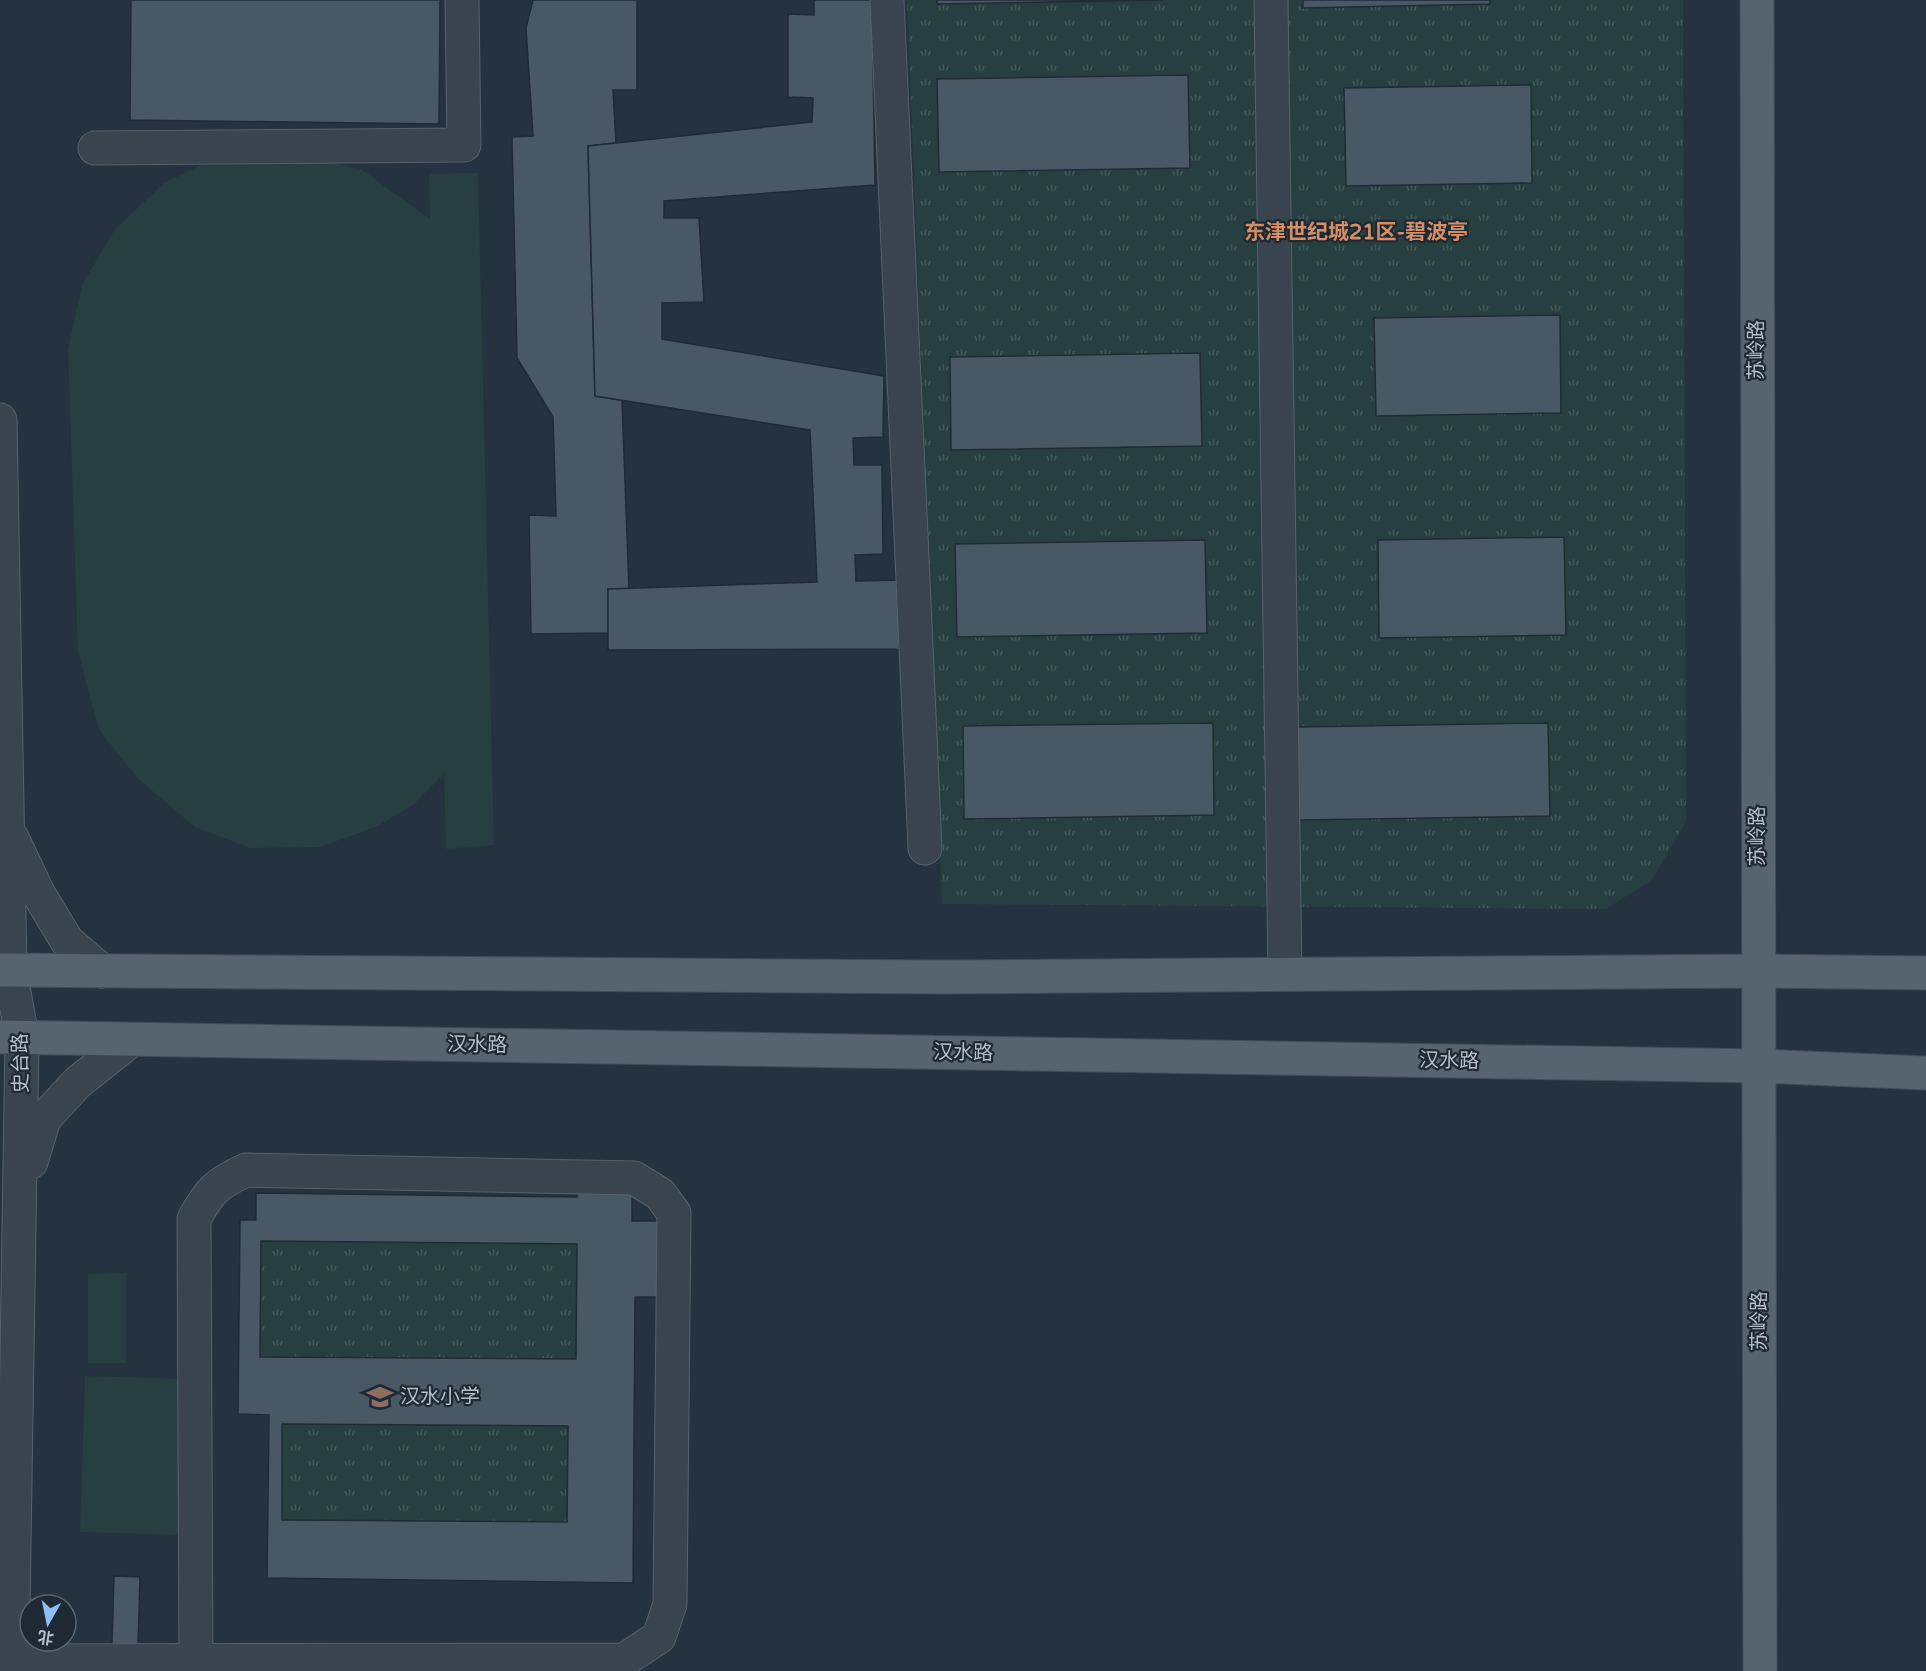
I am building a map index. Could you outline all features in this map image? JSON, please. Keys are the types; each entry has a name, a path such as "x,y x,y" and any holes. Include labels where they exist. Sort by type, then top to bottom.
{"main road":[{"name":"苏岭路","path":"1757,0 1760,1671"},
{"path":"5,970 945,977 1759,971 1926,973"},
{"name":"汉水路","path":"11,1037 1759,1066 1926,1073"}],"street":[{"path":"95,148 464,145 462,0"},
{"path":"887,0 925,848"},
{"path":"1271,0 1285,974"},
{"name":"史台路","path":"0,420 7,829 5,970 20,1201 8,1664"},
{"path":"7,829 38,893 67,941 102,971"},
{"path":"20,1201 44,1119 77,1083 131,1040"},
{"path":"8,1664 196,1661 511,1666 624,1660 659,1637 670,1604 674,1213 660,1194 634,1178 246,1170 221,1182 205,1200 194,1219 196,1661"}],"green space":[{"path":"907,0 1683,0 1686,821 1653,879 1606,909 942,904"},
{"path":"224,154 287,154 361,169 430,219 429,174 478,173 494,845 446,849 444,774 414,804 376,827 320,847 250,848 195,827 138,779 99,730 78,652 68,349 82,285 115,229 164,183"},
{"path":"261,1241 577,1244 576,1359 260,1357"},
{"path":"126,1273 126,1363 88,1363 88,1274"},
{"path":"85,1376 186,1379 181,1535 80,1532"},
{"path":"282,1424 568,1426 567,1522 282,1520"}],"building":[{"path":"131,0 440,0 439,124 130,120"},
{"path":"533,0 637,0 637,90 613,90 616,143 588,146 595,396 622,400 629,589 608,589 608,633 531,634 529,515 556,516 553,417 517,358 512,137 533,136 526,28"},
{"path":"814,0 872,0 875,185 664,201 664,218 699,218 704,302 662,303 662,339 884,376 883,437 853,438 854,465 882,465 883,554 855,555 856,581 900,580 899,649 608,650 608,589 817,582 810,430 595,396 588,146 812,122 813,98 788,97 788,14 814,15"},
{"path":"937,0 1163,0 937,4"},
{"path":"1303,0 1490,0 1490,4 1303,8"},
{"path":"1188,75 1190,168 939,172 937,79"},
{"path":"1531,85 1532,183 1346,186 1344,88"},
{"path":"1560,315 1561,413 1376,416 1374,318"},
{"path":"1200,353 1202,446 951,450 950,357"},
{"path":"1564,537 1566,635 1379,638 1378,540"},
{"path":"1205,540 1207,633 957,637 955,544"},
{"path":"1213,723 1214,815 964,819 963,726"},
{"path":"1548,723 1550,816 1299,820 1298,727"},
{"path":"577,1184 632,1184 632,1221 662,1221 661,1297 635,1297 633,1583 267,1578 269,1415 238,1414 240,1220 256,1220 256,1193 577,1197","holes":["261,1241 577,1244 576,1359 260,1357","282,1424 568,1426 567,1522 282,1520"]},
{"path":"114,1576 140,1577 138,1645 112,1644"}],"place":[{"name":"汉水小学","path":"380,1397"}],"district":[{"name":"东津世纪城21区-碧波亭","path":"1356,232"}]}
